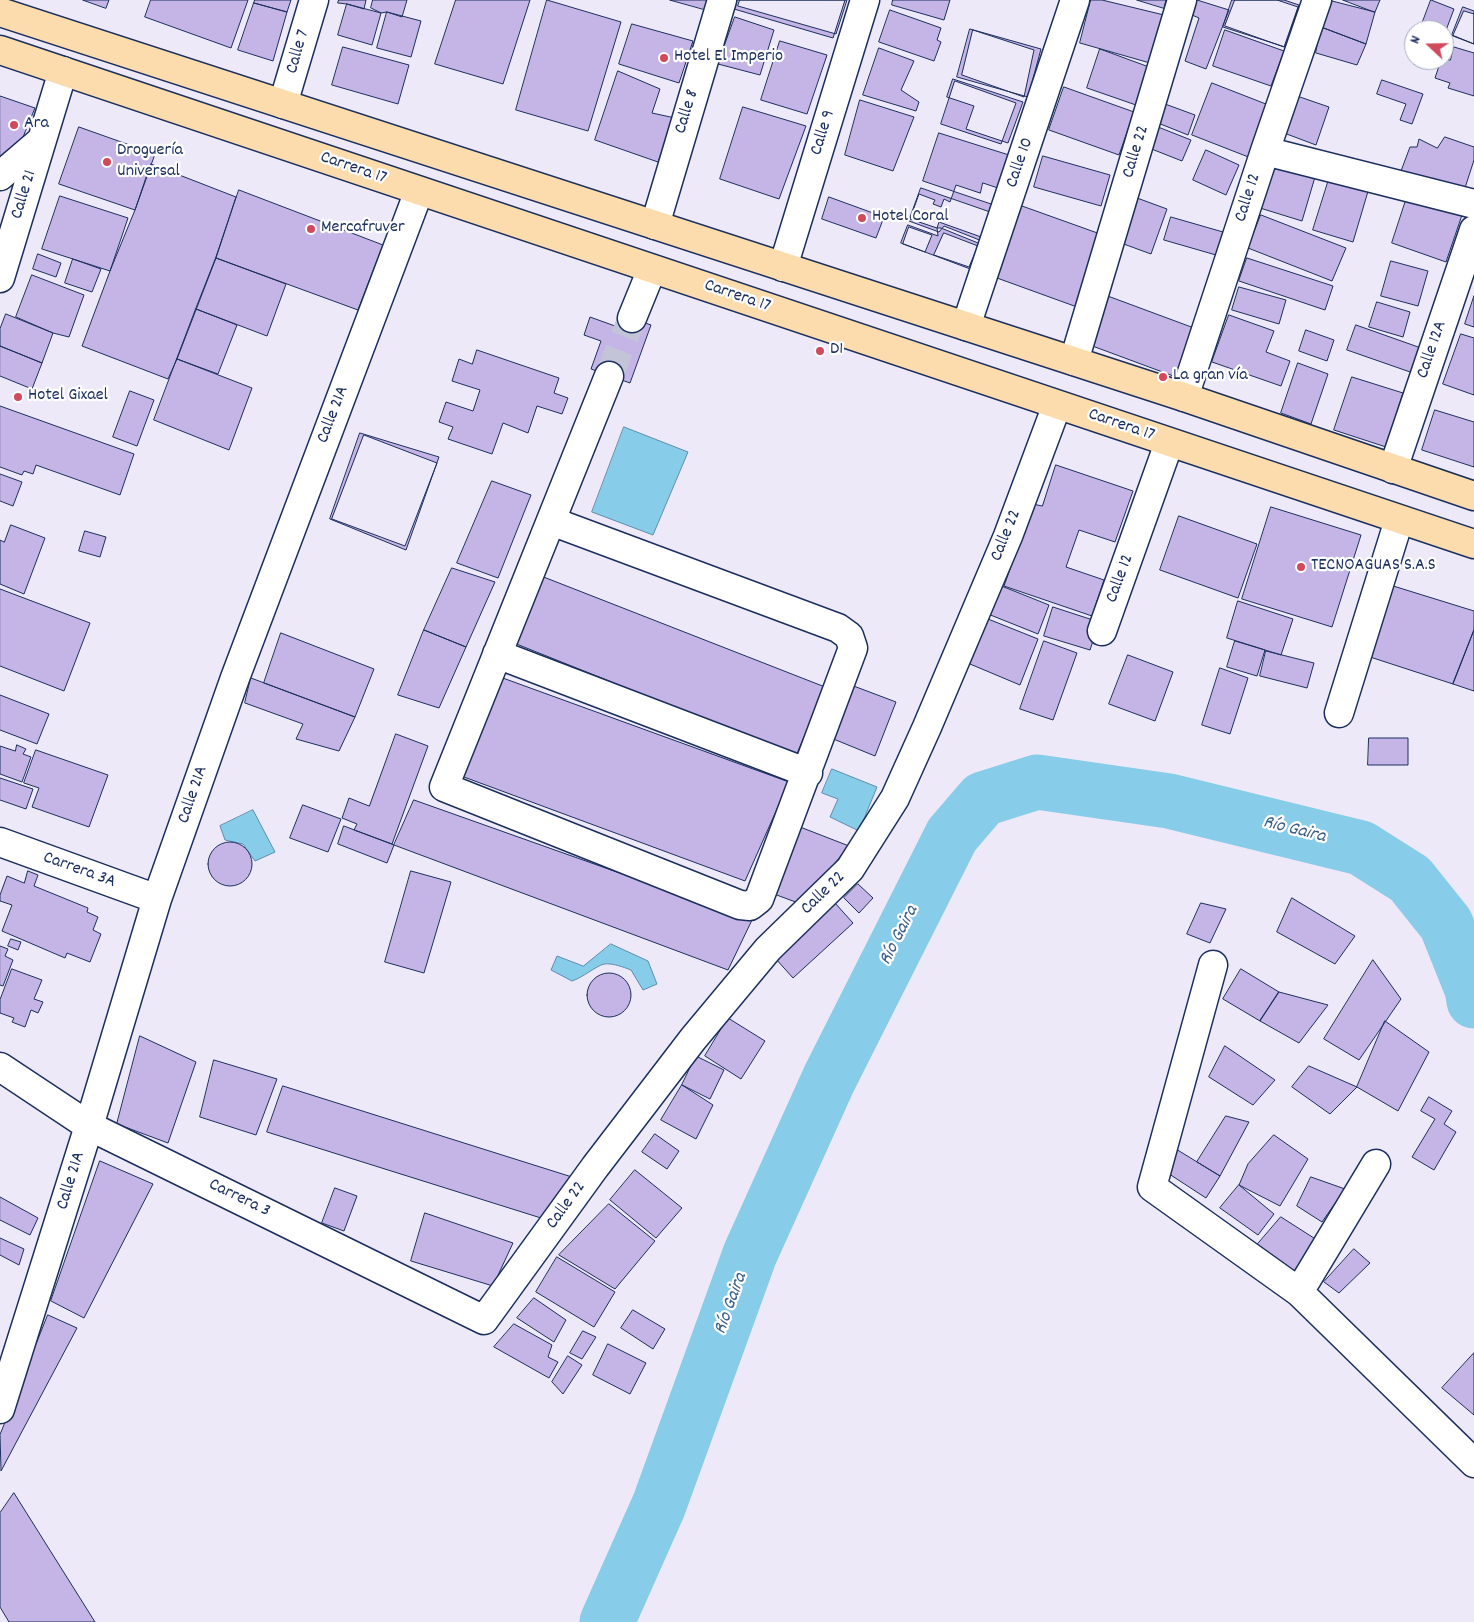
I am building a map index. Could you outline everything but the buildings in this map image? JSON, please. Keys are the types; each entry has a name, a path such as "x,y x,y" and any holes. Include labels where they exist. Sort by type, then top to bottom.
{"main road":[{"path":"0,12 1184,397 1474,496"},
{"name":"Carrera 17","path":"0,50 1474,544"}],"street":[{"name":"Calle 7","path":"284,104 314,0"},
{"name":"Calle 8","path":"655,225 722,0"},
{"name":"Calle 9","path":"783,267 865,0"},
{"name":"Calle 10","path":"966,326 1075,0"},
{"name":"Calle 22","path":"1074,362 1182,0"},
{"name":"Calle 12","path":"1184,397 1264,151 1317,0"},
{"name":"Calle 21","path":"0,278 63,71"},
{"path":"0,176 42,140"},
{"path":"1264,151 1474,204"},
{"name":"Calle 21A","path":"0,1409 89,1126 157,899 235,678 419,191"},
{"name":"Calle 12A","path":"1393,469 1474,230"},
{"path":"632,318 652,269"},
{"path":"551,521 838,628 849,636 854,648 759,899 750,906 740,904 444,786 497,654 551,521 610,376"},
{"name":"Calle 22","path":"484,1320 595,1167 693,1038 768,949 850,869 894,798 927,727 1008,536 1057,405"},
{"name":"Calle 12","path":"1102,631 1169,443"},
{"path":"1339,713 1399,520"},
{"path":"497,654 808,773"},
{"name":"Carrera 3A","path":"0,842 157,899"},
{"path":"1213,965 1152,1187 1299,1292 1474,1462"},
{"name":"Carrera 3","path":"0,1067 89,1126 484,1320"},
{"path":"1299,1292 1376,1164"}],"water":[{"path":"624,427 688,452 653,535 592,512"},
{"path":"832,769 877,787 859,831 830,817 838,799 822,793"},
{"path":"253,810 275,852 255,861 243,844 225,840 220,826"},
{"path":"611,944 648,961 657,984 643,990 631,970 611,964 601,965 572,981 551,970 557,956 583,966"}],"waterway":[{"name":"Río Gaira","path":"607,1622 659,1505 750,1254 829,1079 952,835 983,799 1037,782 1169,801 1361,848 1410,879 1446,924 1472,989 1474,1001"}],"tunnel":[{"path":"609,376 632,318"}],"place":[{"name":"Hotel El Imperio","path":"664,58"},
{"name":"Ara","path":"14,125"},
{"name":"Droguería Universal","path":"107,162"},
{"name":"Hotel Coral","path":"862,218"},
{"name":"Mercafruver","path":"311,229"},
{"name":"D1","path":"820,351"},
{"name":"La gran vía","path":"1163,377"},
{"name":"Hotel Gixael","path":"18,397"},
{"name":"TECNOAGUAS S.A.S","path":"1301,567"}]}
